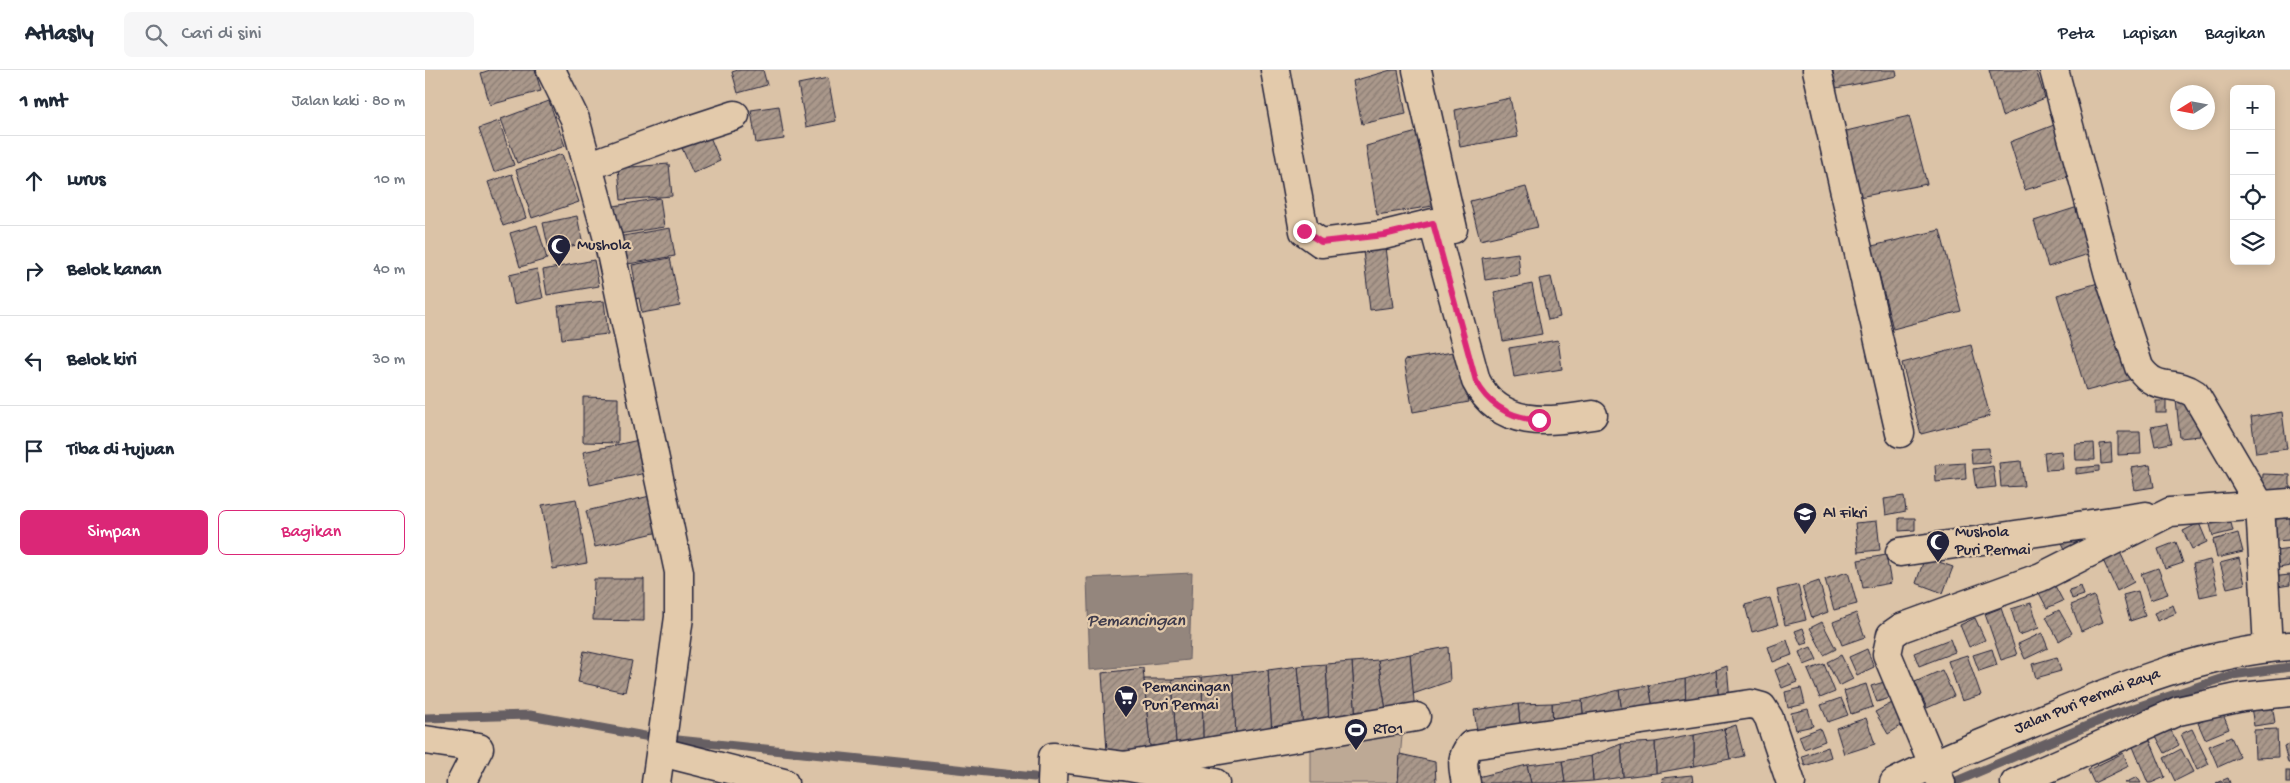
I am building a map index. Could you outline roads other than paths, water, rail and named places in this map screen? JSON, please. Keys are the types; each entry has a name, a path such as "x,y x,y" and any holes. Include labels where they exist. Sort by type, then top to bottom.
{"street":[{"path":"551,70 575,119 608,240 679,572 679,617 656,783"},
{"path":"1275,70 1304,231 1321,242 1384,235 1433,223 1476,381 1482,393 1504,412 1524,419 1562,420 1593,415"},
{"path":"1417,70 1453,229"},
{"path":"1817,70 1900,433"},
{"path":"2054,70 2109,276 2139,367 2147,379 2157,384 2189,389 2195,394 2260,505 2279,647"},
{"path":"588,166 735,115"},
{"path":"1900,552 2169,512 2290,503"},
{"path":"1937,772 1887,654 1891,635 1901,628 2041,576 2169,512"},
{"name":"Jalan Puri Permai Raya","path":"1894,783 1937,772 2095,697 2204,660 2279,647"},
{"path":"2015,783 2178,711 2242,697 2290,692"},
{"path":"1466,783 1462,762 1465,752 1471,745 1751,704 1762,707 1769,718 1791,783"},
{"path":"1053,770 1125,766 1416,717"},
{"path":"425,740 479,748 461,783"},
{"path":"661,752 784,783"},
{"path":"1125,766 1215,783"}],"water":[{"name":"Pemancingan","path":"1192,573 1189,660 1090,670 1087,578"}],"waterway":[{"path":"1952,783 2113,715 2232,675 2290,667"},
{"path":"425,718 530,715 650,737"},
{"path":"668,739 1034,777"}],"place":[{"name":"Mushola","path":"559,267"},
{"name":"Al Fikri","path":"1805,535"},
{"name":"Mushola Puri Permai","path":"1938,563"},
{"name":"Pemancingan Puri Permai","path":"1126,718"},
{"name":"RT01","path":"1356,751"}]}
